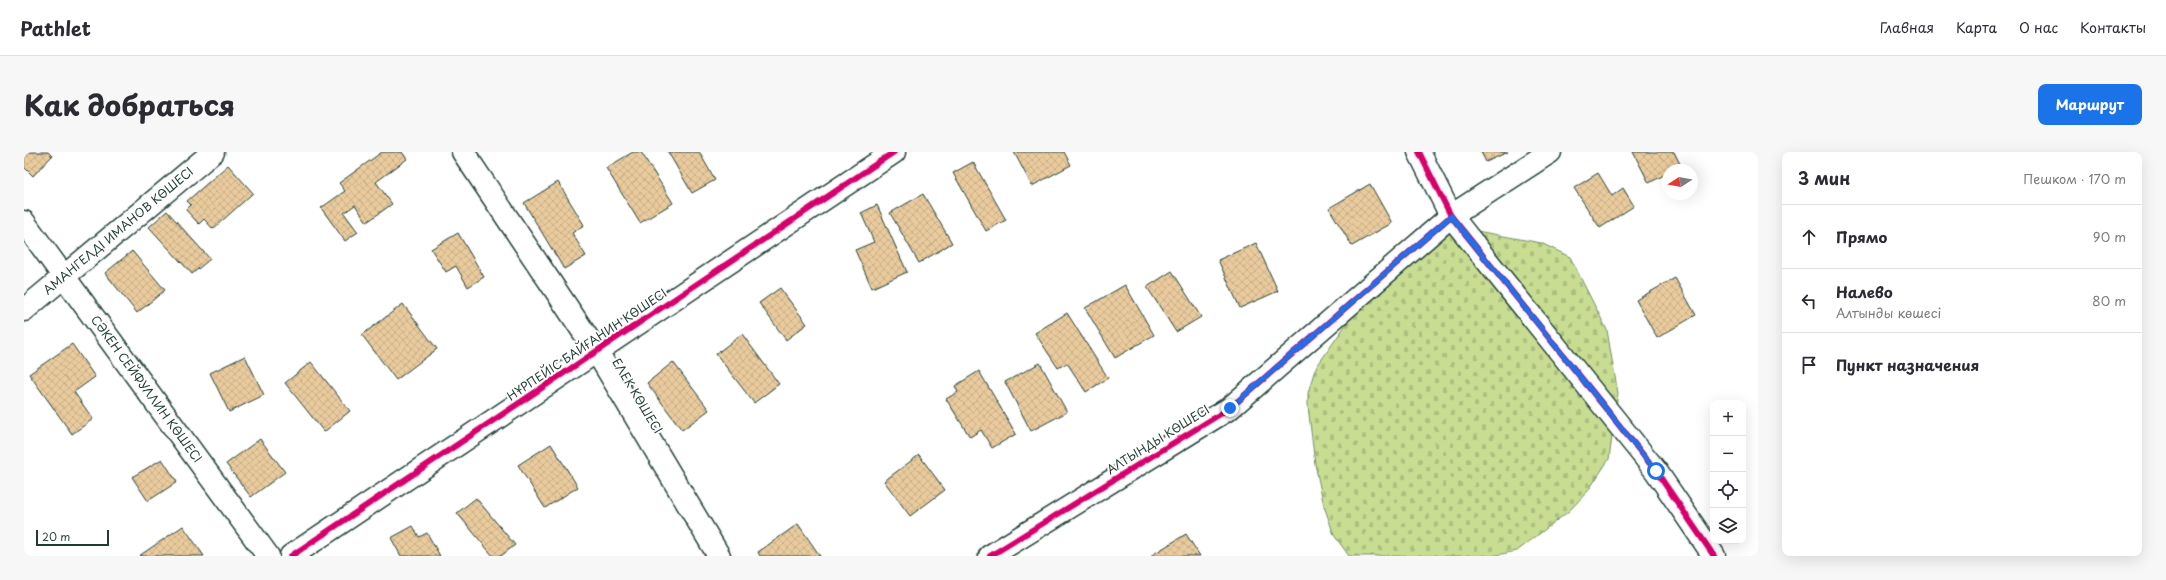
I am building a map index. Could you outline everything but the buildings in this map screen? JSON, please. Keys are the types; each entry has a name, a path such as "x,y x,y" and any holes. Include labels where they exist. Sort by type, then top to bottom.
{"street":[{"name":"АМАНГЕЛДІ ИМАНОВ КӨШЕСІ","path":"24,310 213,152"},
{"name":"ЕЛЕК КӨШЕСІ","path":"463,152 597,352 719,556"},
{"name":"НҰРПЕЙІС БАЙҒАНИН КӨШЕСІ","path":"291,556 894,152"},
{"path":"1419,152 1451,216 1656,471 1714,556"},
{"name":"АЛТЫНДЫ КӨШЕСІ","path":"990,556 1230,408 1451,216 1550,152"},
{"name":"СӘКЕН СЕЙФУЛЛИН КӨШЕСІ","path":"24,222 268,556"}],"green space":[{"path":"1477,231 1541,243 1570,257 1607,330 1618,393 1609,459 1588,491 1569,511 1517,551 1492,556 1349,556 1334,535 1324,506 1315,464 1308,406 1308,393 1315,369 1349,320 1429,247 1447,234"}],"cycle path":[{"path":"291,556 894,152"},
{"path":"1419,152 1451,216 1656,471 1714,556"},
{"path":"990,556 1230,408 1451,216"}],"route":[{"path":"1230,408 1451,216 1656,471"}]}
